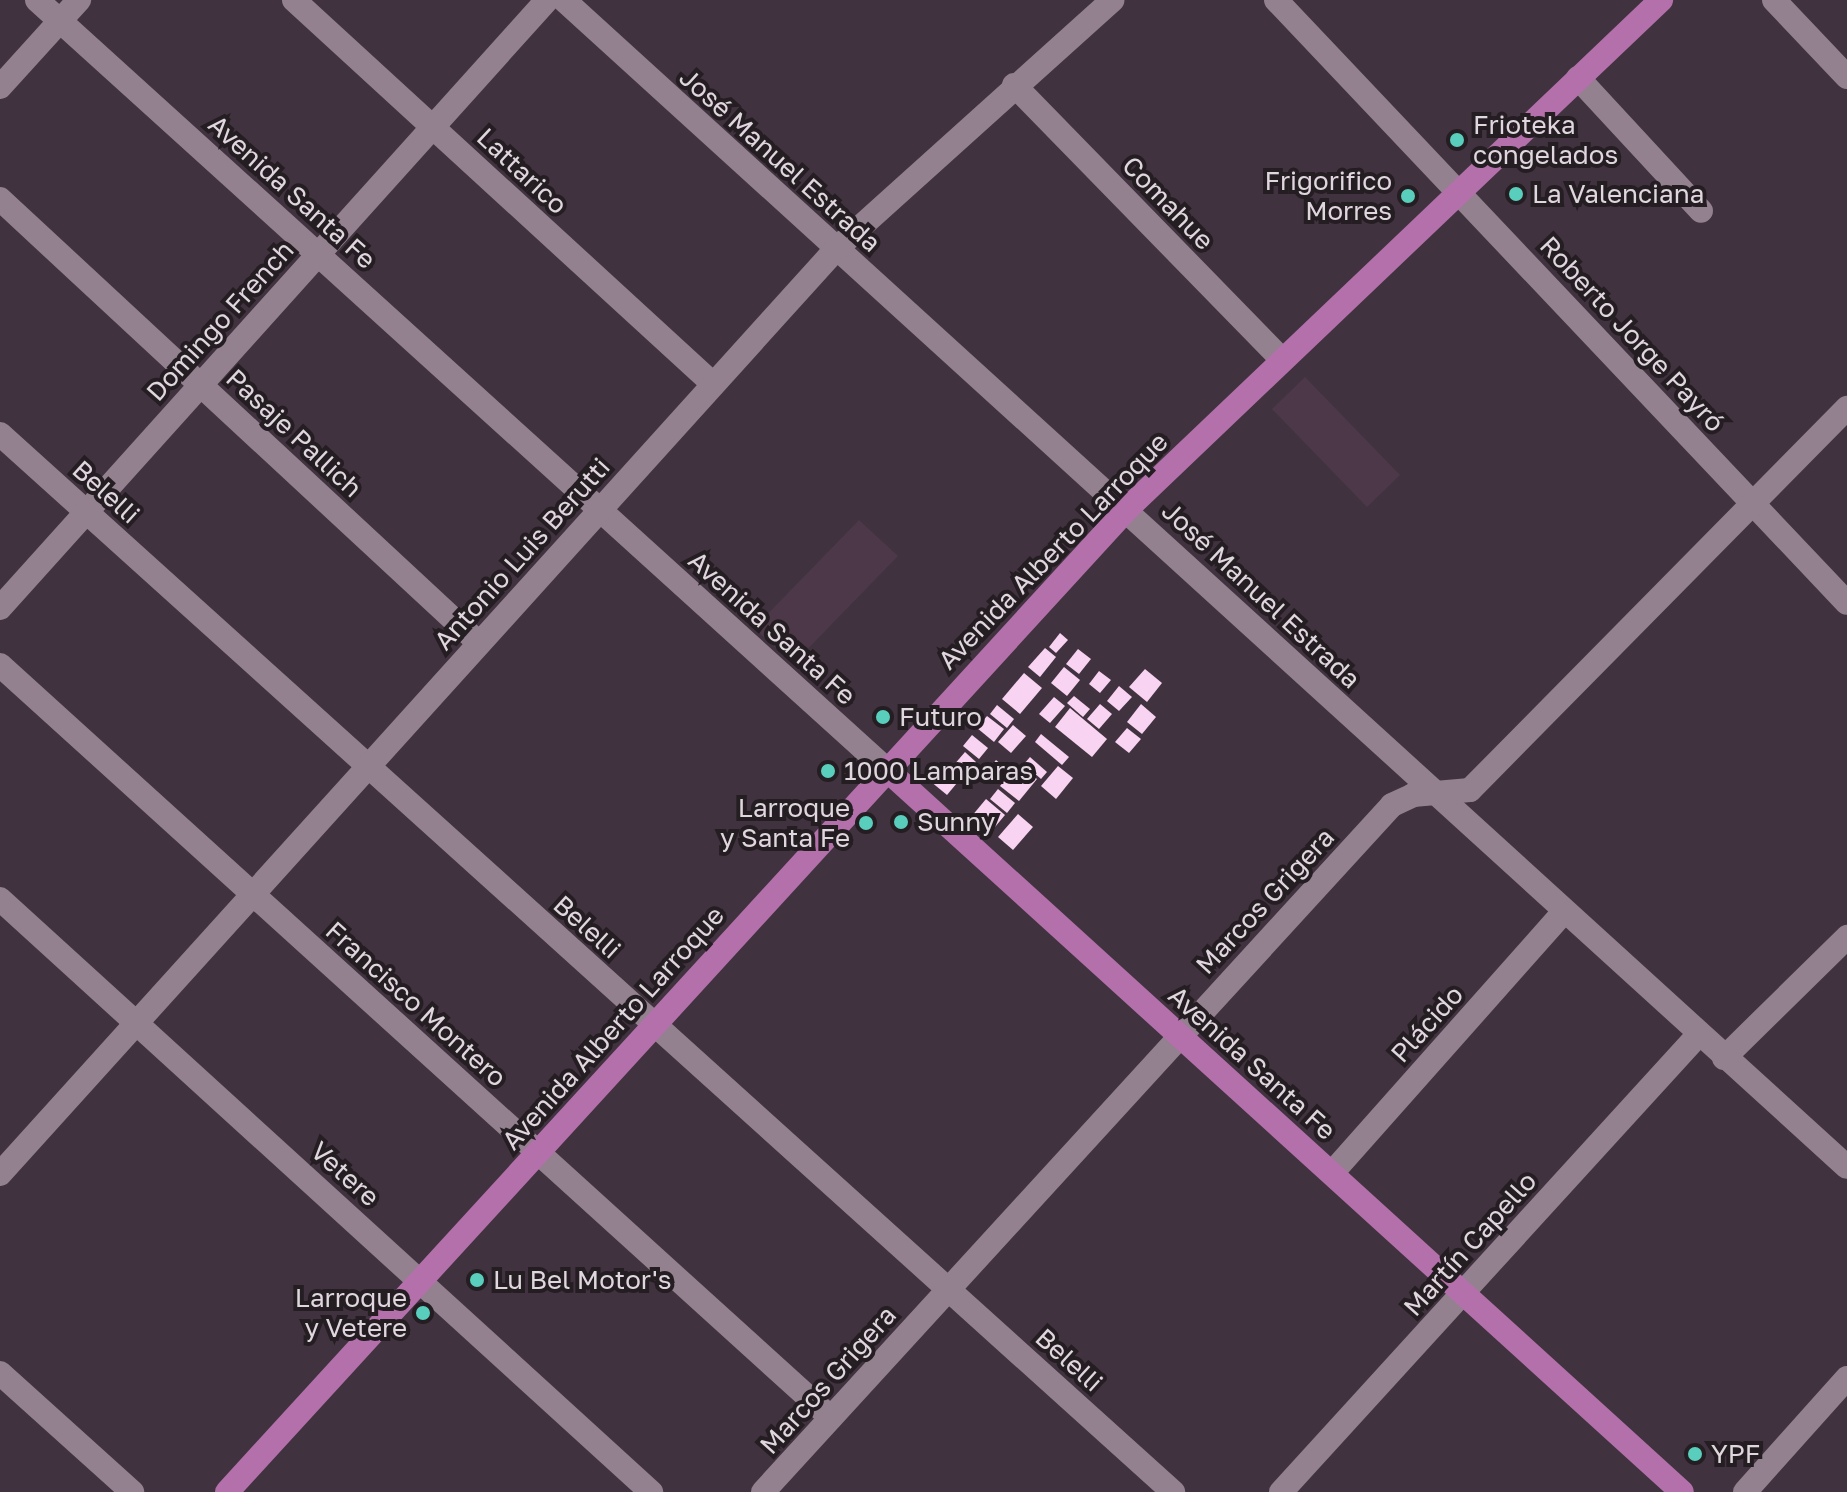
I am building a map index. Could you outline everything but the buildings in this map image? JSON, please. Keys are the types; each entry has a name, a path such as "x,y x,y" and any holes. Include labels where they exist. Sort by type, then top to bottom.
{"main road":[{"name":"Avenida Alberto Larroque","path":"227,1492 1127,509 1661,0"},
{"name":"Avenida Santa Fe","path":"886,769 1682,1492"}],"street":[{"name":"Avenida Santa Fe","path":"37,0 886,769"},
{"path":"0,87 79,0"},
{"name":"Lattarico","path":"294,0 713,384"},
{"name":"Domingo French","path":"0,608 547,0"},
{"name":"José Manuel Estrada","path":"564,0 1847,1167"},
{"name":"Antonio Luis Berutti","path":"0,1174 836,249 1014,85 1113,0"},
{"name":"Roberto Jorge Payró","path":"1276,0 1847,603"},
{"path":"1774,0 1847,77"},
{"path":"1578,78 1701,211"},
{"name":"Comahue","path":"1014,85 1282,360"},
{"name":"Pasaje Pallich","path":"0,199 479,643"},
{"name":"Marcos Grigera","path":"763,1492 1392,805 1413,795 1470,790 1847,408"},
{"name":"Belelli","path":"0,434 1173,1492"},
{"name":"Francisco Montero","path":"0,665 831,1418"},
{"name":"Vetere","path":"0,899 651,1492"},
{"name":"Plácido","path":"1332,1173 1564,912"},
{"path":"1724,1058 1847,937"},
{"name":"Martín Capello","path":"1281,1492 1699,1034"},
{"path":"0,1373 132,1492"},
{"path":"1745,1492 1847,1378"}],"shaded area":[{"path":"1305,377 1400,475 1367,507 1272,409"},
{"path":"859,520 898,556 793,664 754,628"}],"place":[{"name":"Frioteka congelados","path":"1457,140"},
{"name":"La Valenciana","path":"1516,194"},
{"name":"Frigorifico Morres","path":"1408,196"},
{"name":"Futuro","path":"883,717"},
{"name":"1000 Lamparas","path":"828,771"},
{"name":"Sunny","path":"901,822"},
{"name":"Larroque y Santa Fe","path":"866,823"},
{"name":"Lu Bel Motor's","path":"477,1280"},
{"name":"Larroque y Vetere","path":"423,1313"},
{"name":"YPF","path":"1695,1454"}]}
